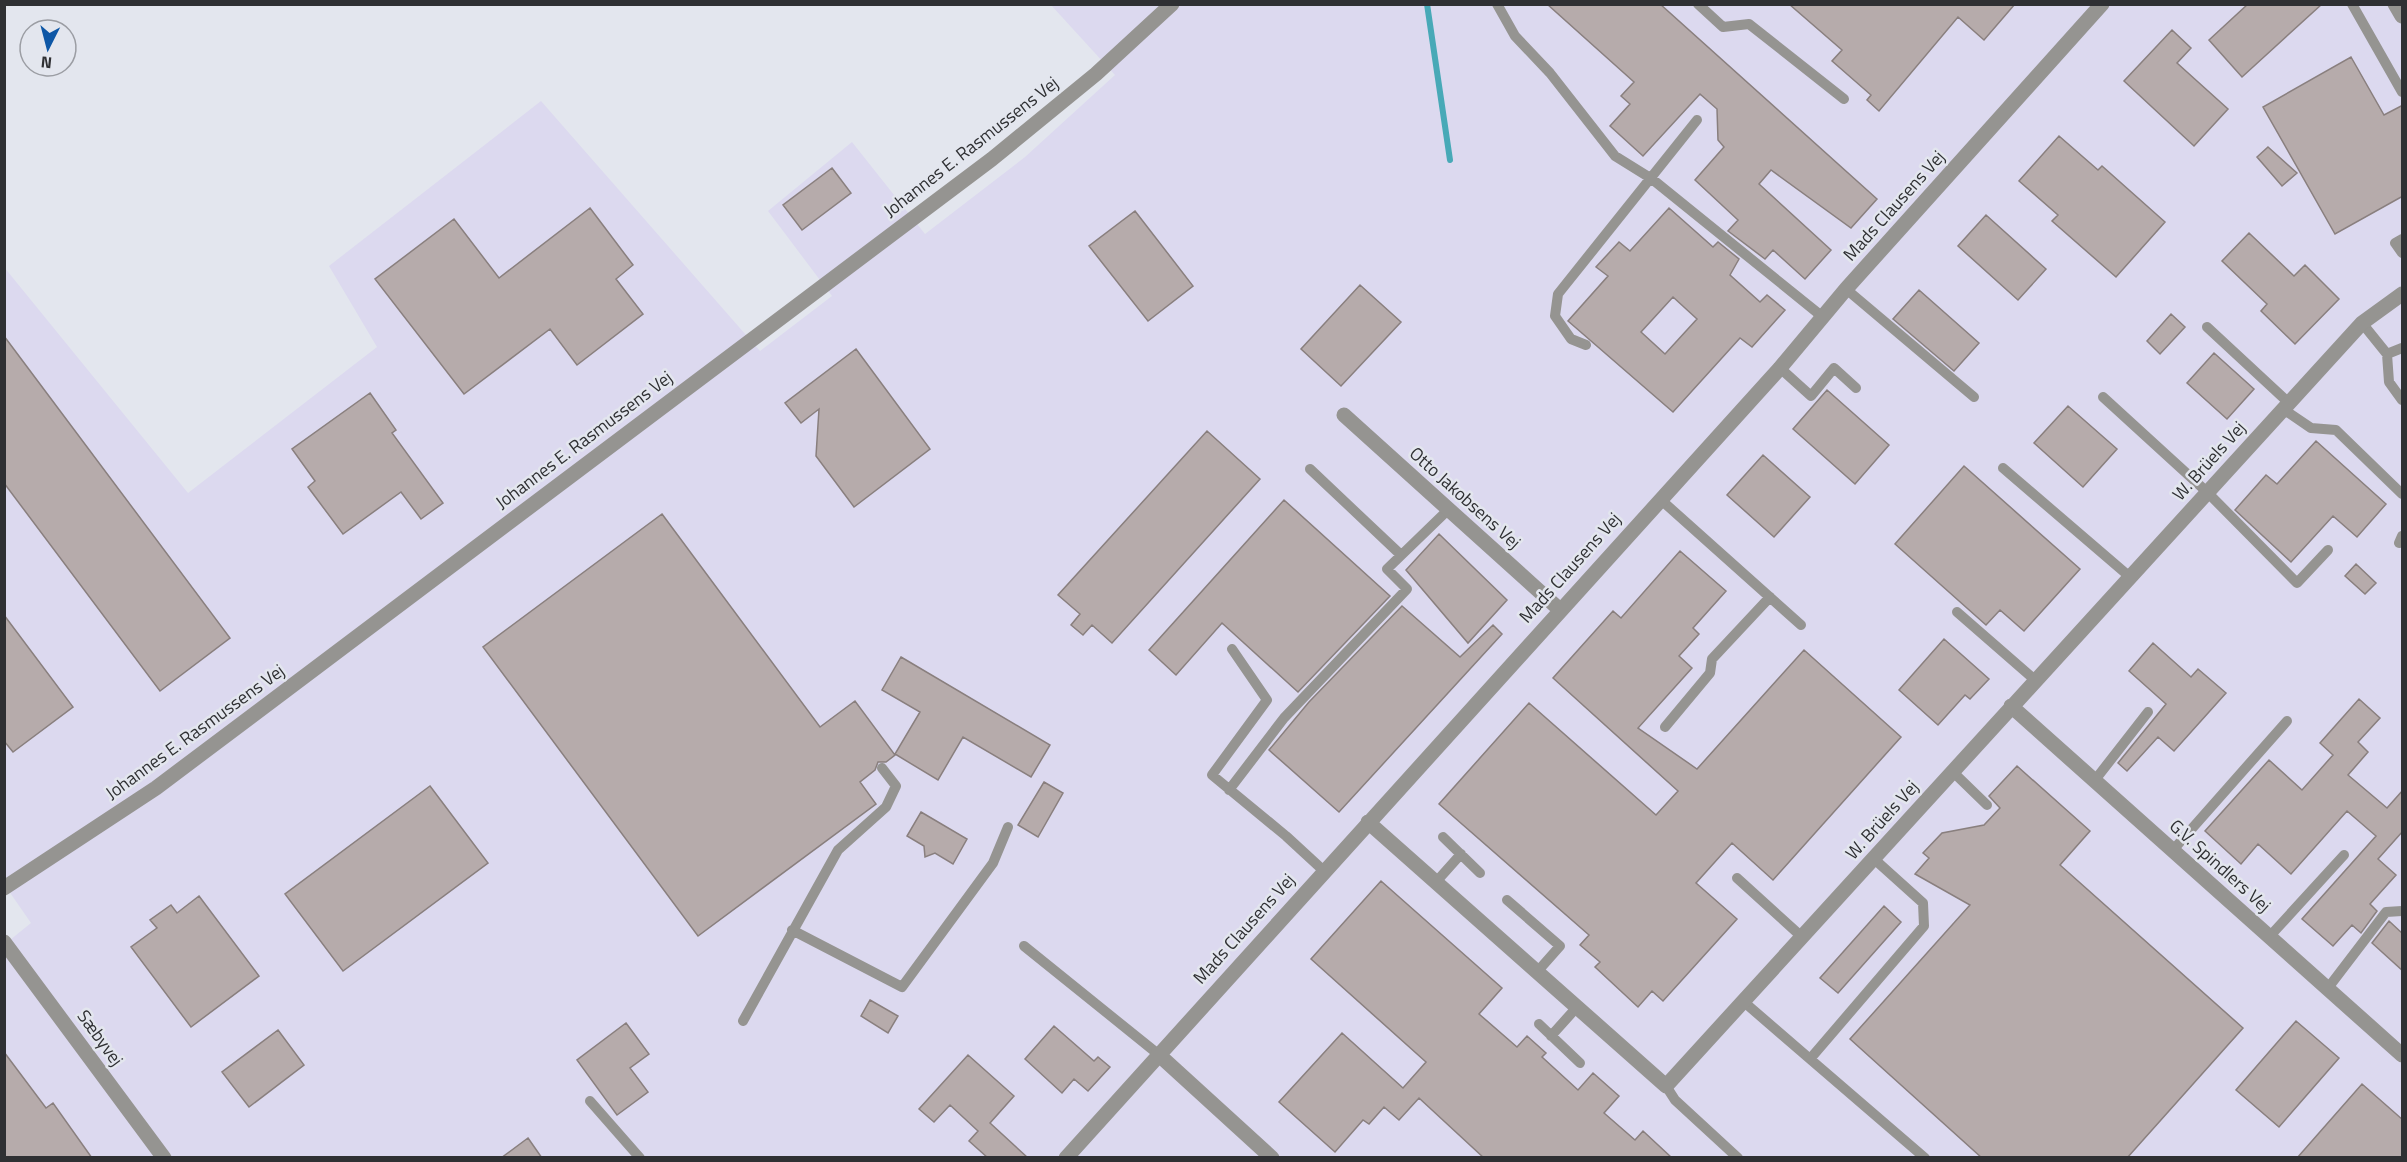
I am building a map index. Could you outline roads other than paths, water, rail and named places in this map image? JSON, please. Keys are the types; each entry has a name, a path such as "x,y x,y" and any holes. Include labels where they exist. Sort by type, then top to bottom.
{"street":[{"name":"Johannes E. Rasmussens Vej","path":"4,888 156,788 992,159 1096,74 1172,4"},
{"name":"Mads Clausens Vej","path":"1066,1158 1559,609 1780,368 1846,289 2102,4"},
{"path":"2395,4 2403,16"},
{"name":"W. Brüels Vej","path":"1666,1086 2362,323 2403,294"},
{"name":"Otto Jakobsens Vej","path":"1344,415 1559,609"},
{"name":"G.V. Spindlers Vej","path":"2011,706 2403,1055"},
{"path":"1368,822 1666,1086"},
{"name":"Sæbyvej","path":"4,942 164,1158"},
{"path":"1158,1054 1272,1158"}],"lane":[{"path":"1497,4 1515,36 1550,73 1615,156 1652,179 1824,318"},
{"path":"1698,4 1723,27 1749,24 1844,99"},
{"path":"2352,4 2399,80 2403,92"},
{"path":"1586,345 1571,339 1555,316 1557,294 1652,179 1697,120"},
{"path":"2403,239 2395,243 2403,253"},
{"path":"1846,289 1974,397"},
{"path":"2362,323 2387,354 2390,382 2403,400"},
{"path":"2207,327 2311,428 2336,430 2403,494"},
{"path":"2387,354 2403,348"},
{"path":"1780,368 1811,396 1834,368 1856,388"},
{"path":"2103,397 2207,492 2297,582 2328,549"},
{"path":"2003,468 2130,577"},
{"path":"1310,470 1401,555"},
{"path":"1660,499 1801,626"},
{"path":"1229,790 1284,718 1407,589 1387,569 1449,509"},
{"path":"1665,727 1710,673 1712,660 1770,597"},
{"path":"1957,612 2035,680"},
{"path":"1232,649 1267,700 1212,776 1324,871"},
{"path":"2095,780 2148,711"},
{"path":"2173,850 2287,721"},
{"path":"742,1021 838,850 886,807 896,786 882,768"},
{"path":"1952,771 1987,805"},
{"path":"792,930 902,987 993,863 1008,827"},
{"path":"1443,837 1480,873"},
{"path":"1436,882 1461,854"},
{"path":"2270,936 2344,855"},
{"path":"1810,1059 1924,926 1923,903 1873,858"},
{"path":"1737,878 1802,937"},
{"path":"1507,900 1560,946 1537,972"},
{"path":"2328,988 2386,912 2403,910"},
{"path":"1023,946 1158,1054"},
{"path":"1744,1002 1925,1158"},
{"path":"1551,1036 1577,1007"},
{"path":"1539,1024 1580,1063"},
{"path":"1666,1086 1675,1100 1738,1158"},
{"path":"590,1101 640,1158"}],"waterway":[{"path":"1427,4 1450,160"}]}
